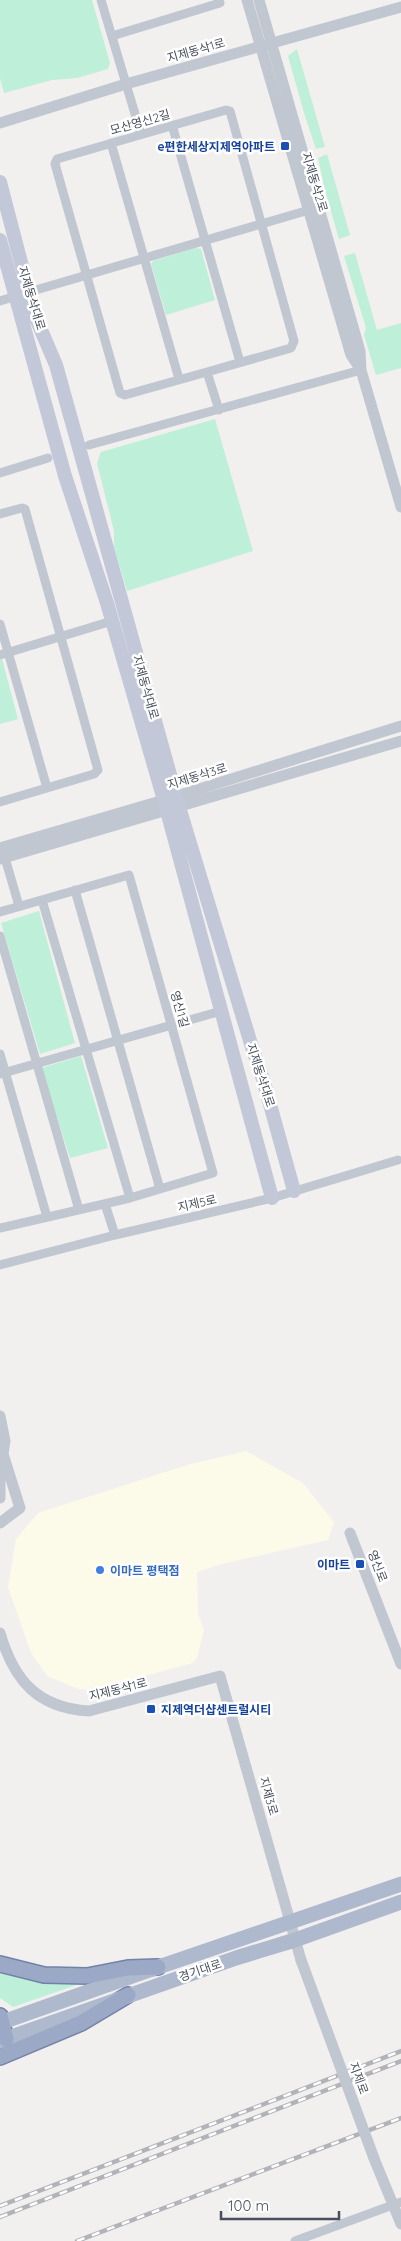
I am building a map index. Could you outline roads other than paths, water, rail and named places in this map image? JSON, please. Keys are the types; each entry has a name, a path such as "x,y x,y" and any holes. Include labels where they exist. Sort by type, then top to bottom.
{"highway":[{"path":"0,1964 44,1975 87,1976 128,1968 158,1967"},
{"path":"0,2057 81,2023 128,1995"},
{"path":"1,2021 3,2040"}],"main road":[{"name":"지제동삭대로","path":"0,182 22,294 65,476 171,804 263,1079 294,1191"},
{"name":"지제동삭대로","path":"0,240 22,294 35,316 56,365 171,804 221,1011 272,1198"},
{"name":"경기대로","path":"1,2021 401,1884"},
{"name":"경기대로","path":"3,2040 128,1995 295,1940 401,1902"}],"street":[{"path":"101,0 141,134"},
{"path":"112,36 220,3 219,0"},
{"name":"지제동삭2로","path":"247,0 266,44 360,351 361,370 401,507"},
{"name":"지제동삭2로","path":"259,0 266,44 310,210 351,354 361,370"},
{"name":"지제동삭1로","path":"0,123 126,84 401,7"},
{"name":"모산영신2길","path":"226,110 230,111 294,342 291,348 125,395 120,393 55,164 57,159 172,125 226,110"},
{"path":"172,125 240,362"},
{"path":"111,143 179,379"},
{"path":"0,300 310,210"},
{"path":"89,446 361,370"},
{"path":"207,372 218,410"},
{"path":"48,458 52,427"},
{"path":"74,429 89,446"},
{"path":"84,466 89,446"},
{"path":"0,473 48,458"},
{"path":"48,458 65,476"},
{"path":"0,514 22,508 25,509 98,770 94,774 0,802"},
{"path":"4,654 112,620"},
{"path":"0,624 4,654 46,788"},
{"name":"지제동삭3로","path":"171,804 401,726"},
{"name":"지제동삭3로","path":"2,850 401,741"},
{"path":"2,850 19,906"},
{"name":"영신1길","path":"0,912 129,874 213,1173 130,1198 0,1228"},
{"path":"76,890 160,1189"},
{"path":"42,900 130,1198"},
{"path":"0,936 79,1210"},
{"path":"3,1073 221,1011"},
{"path":"0,1054 3,1073 47,1216"},
{"name":"지제5로","path":"0,1265 115,1235 272,1198 398,1160"},
{"path":"105,1204 115,1235"},
{"path":"0,1416 5,1441 1,1456 0,1498"},
{"path":"0,1523 20,1508 1,1456"},
{"name":"영신로","path":"350,1534 401,1664"},
{"name":"지제동삭1로","path":"0,1633 7,1657 20,1677 37,1695 68,1710 90,1711 220,1676"},
{"name":"지제3로","path":"220,1676 295,1940"},
{"name":"지제로","path":"295,1940 375,2161 401,2224"},
{"path":"295,2241 401,2202"}],"railway":[{"path":"0,2206 401,2051"},
{"path":"0,2217 401,2061"},
{"path":"77,2241 401,2118"}],"place":[{"name":"e편한세상지제역아파트","path":"285,146"},
{"name":"이마트","path":"360,1564"},
{"name":"이마트 평택점","path":"100,1570"},
{"name":"지제역더샵센트럴시티","path":"151,1709"}]}
